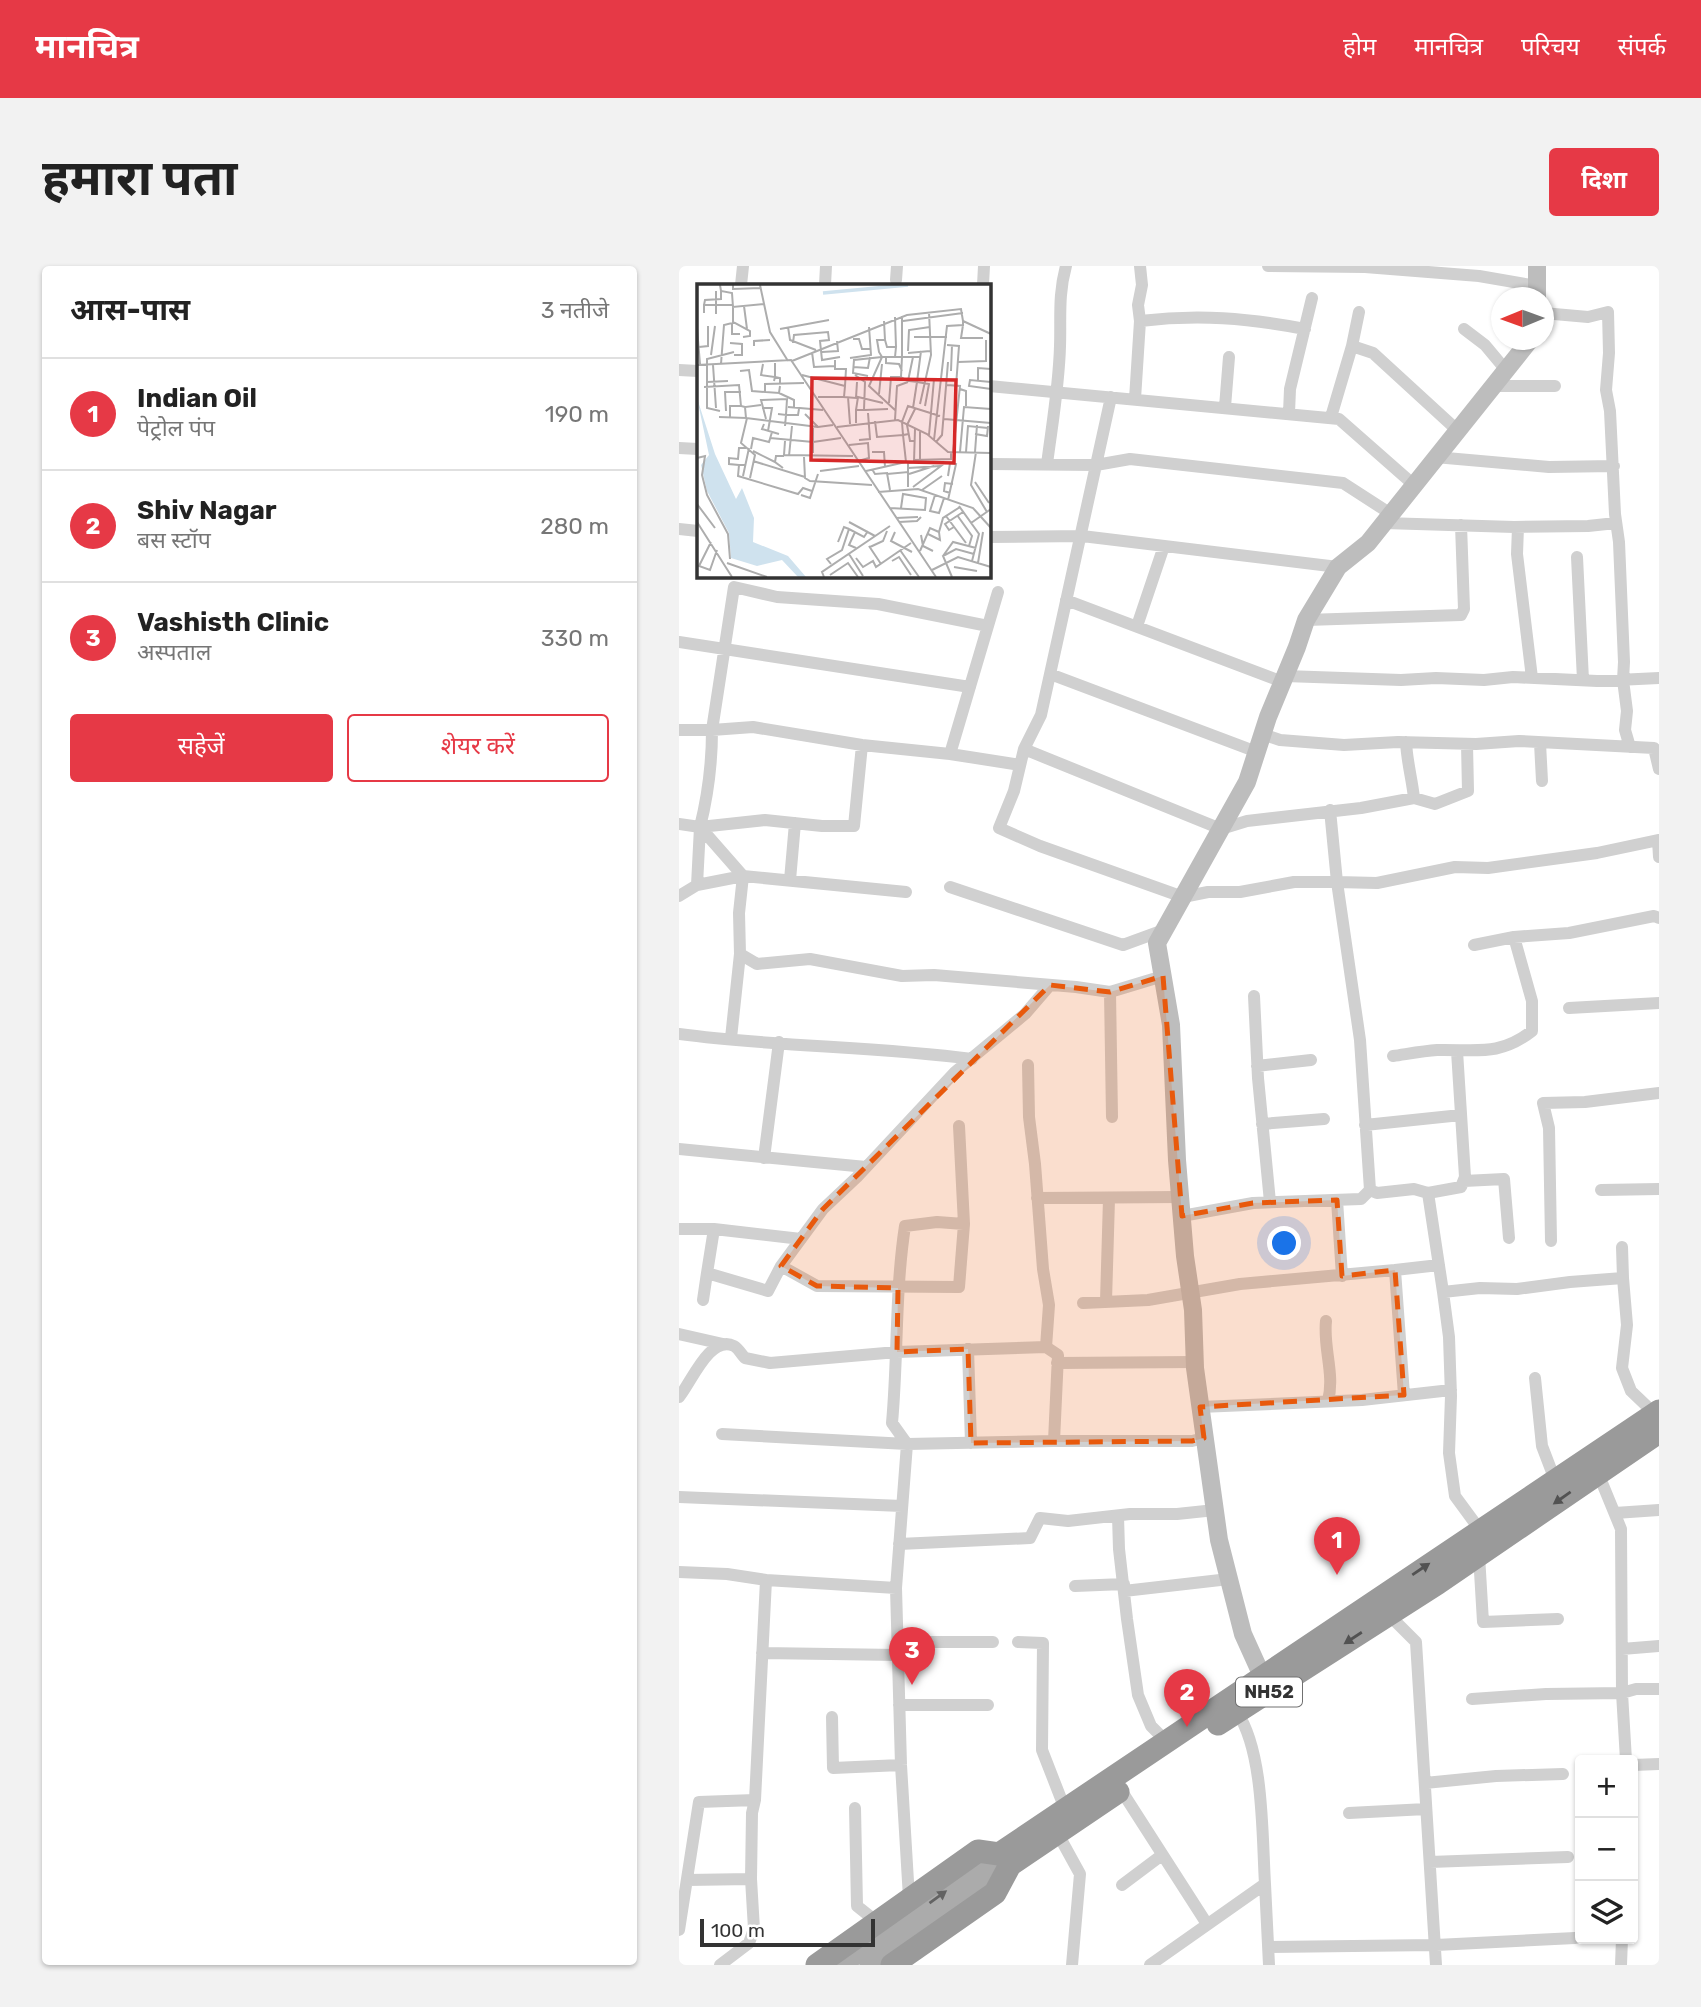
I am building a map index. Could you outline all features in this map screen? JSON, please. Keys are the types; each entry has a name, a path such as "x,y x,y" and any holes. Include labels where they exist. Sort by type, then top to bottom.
{"highway":[{"name":"NH52","path":"817,1965 978,1851 1003,1861 1058,1834 1237,1712 1479,1555 1598,1474 1658,1419"},
{"name":"NH52","path":"895,1964 995,1893 1002,1884 1003,1861 1065,1809 1555,1480 1658,1419"}],"main road":[{"path":"842,1965 1003,1861"},
{"path":"869,1965 976,1880"}],"street":[{"path":"741,284 743,266"},
{"path":"825,284 826,266"},
{"path":"896,280 897,266"},
{"path":"983,284 984,266"},
{"path":"1047,464 1057,391 1059,312 1066,266"},
{"path":"1135,399 1140,321 1138,305 1142,285 1140,266"},
{"path":"1268,266 1377,268 1479,276 1519,287"},
{"path":"1537,266 1537,287"},
{"path":"1289,413 1290,389 1313,298"},
{"path":"1331,417 1359,312"},
{"path":"1554,314 1588,317 1608,312 1606,390 1610,411 1619,542 1625,662 1623,680 1627,711 1625,730 1630,747"},
{"path":"1140,321 1179,316 1224,317 1305,329"},
{"path":"1464,329 1485,345 1505,369"},
{"path":"1352,346 1373,353 1457,430"},
{"path":"1262,1676 1243,1634 1219,1540 1204,1438 1180,1197 1171,1025 1157,943 1247,782 1306,620 1338,567 1368,543 1521,350"},
{"path":"1225,407 1229,357"},
{"path":"679,370 697,371"},
{"path":"991,386 1331,417 1339,419 1413,485"},
{"path":"1491,386 1555,386"},
{"path":"1111,397 1041,715 1024,749 1014,791 999,828 1039,846 1183,897 1208,892 1240,892 1294,882 1377,883 1455,867 1488,868 1597,853 1658,841 1659,857"},
{"path":"679,447 697,449"},
{"path":"1435,457 1549,467 1613,466"},
{"path":"991,464 1096,465 1130,459 1343,483 1387,518 1518,527 1616,523"},
{"path":"1306,620 1461,615 1464,609 1461,525"},
{"path":"1518,527 1517,554 1532,678"},
{"path":"679,529 697,531"},
{"path":"991,537 1081,536 1338,567"},
{"path":"1137,626 1164,546"},
{"path":"1577,556 1583,680"},
{"path":"697,885 700,827 709,792 712,730 734,587 777,597 879,604 988,625"},
{"path":"950,754 998,592"},
{"path":"1066,600 1284,678 1659,678"},
{"path":"679,642 970,687"},
{"path":"1050,674 1259,743 1280,740 1331,744 1467,744 1519,741 1654,748 1659,769"},
{"path":"679,730 753,727 862,745 950,754 1020,765"},
{"path":"1406,742 1414,798"},
{"path":"1540,743 1542,780"},
{"path":"1024,749 1221,829 1247,821 1403,802 1414,798 1435,804 1468,791 1467,744"},
{"path":"679,824 700,827 765,820 854,826 862,745"},
{"path":"1182,1216 1253,1203 1361,1199 1370,1190 1360,1040 1337,882 1330,810"},
{"path":"790,880 795,823"},
{"path":"700,827 743,876 739,913 740,954 731,1038"},
{"path":"679,896 697,885 743,876 906,892"},
{"path":"950,887 1123,945 1164,930"},
{"path":"1474,946 1514,937 1569,933 1654,916 1659,919"},
{"path":"1393,1056 1436,1050 1478,1052 1515,1044 1532,1031 1532,1001 1514,937"},
{"path":"740,954 757,964 810,959 902,976 934,975 1110,992 1163,976"},
{"path":"707,1273 768,1291 781,1266 823,1209 955,1072 1025,1014 1050,985"},
{"path":"1110,992 1112,1117"},
{"path":"1254,996 1257,1066 1270,1202"},
{"path":"1569,1008 1659,1003"},
{"path":"679,1034 842,1049 914,1051 972,1059"},
{"path":"764,1158 779,1042"},
{"path":"1370,1190 1377,1193 1414,1189 1428,1193 1461,1187 1465,1177 1457,1051"},
{"path":"1257,1066 1311,1060"},
{"path":"1028,1065 1029,1117 1043,1269 1049,1305 1046,1347"},
{"path":"1551,1241 1551,1162 1549,1128 1543,1102 1585,1102 1659,1093"},
{"path":"1365,1125 1461,1115"},
{"path":"1262,1124 1324,1119"},
{"path":"781,1266 817,1286 959,1287 964,1224 959,1126"},
{"path":"679,1149 866,1167"},
{"path":"1464,1181 1504,1179 1509,1238"},
{"path":"1601,1190 1659,1189"},
{"path":"1428,1193 1449,1337 1449,1453 1455,1496 1480,1530"},
{"path":"1037,1198 1180,1197"},
{"path":"1106,1301 1109,1199"},
{"path":"1337,1200 1342,1276"},
{"path":"909,1898 901,1765 896,1588 907,1444 892,1423 898,1288 905,1226 937,1222 964,1224"},
{"path":"679,1229 714,1229 801,1239"},
{"path":"703,1300 714,1229"},
{"path":"1622,1247 1627,1325 1622,1368 1631,1391 1658,1419"},
{"path":"1083,1303 1148,1300 1240,1284 1439,1265"},
{"path":"1395,1270 1404,1395"},
{"path":"1443,1292 1481,1288 1517,1289 1623,1278"},
{"path":"1326,1321 1324,1337 1331,1375 1328,1401"},
{"path":"679,1334 735,1346 745,1359 770,1363 897,1352 1046,1347 1058,1355 1054,1441"},
{"path":"679,1397 708,1351 724,1344"},
{"path":"968,1349 971,1443"},
{"path":"1057,1363 1195,1362"},
{"path":"1535,1378 1542,1446 1555,1480"},
{"path":"1200,1407 1328,1401 1451,1390"},
{"path":"722,1434 907,1444 1192,1441 1204,1438"},
{"path":"1598,1474 1621,1529 1622,1693 1626,1755"},
{"path":"679,1497 902,1506"},
{"path":"899,1544 1030,1538 1040,1518 1067,1521 1215,1510"},
{"path":"1615,1513 1659,1510"},
{"path":"1118,1516 1119,1549 1138,1695 1151,1726 1167,1741"},
{"path":"1479,1555 1483,1622 1558,1619"},
{"path":"679,1572 896,1588"},
{"path":"1075,1586 1124,1587 1229,1579"},
{"path":"720,1965 749,1943 754,1929 751,1879 752,1813 755,1800 766,1580"},
{"path":"1388,1614 1416,1642 1436,1965"},
{"path":"762,1653 993,1642"},
{"path":"1018,1642 1043,1643 1042,1750 1065,1809"},
{"path":"1622,1649 1659,1646"},
{"path":"1472,1699 1659,1689"},
{"path":"899,1704 988,1705"},
{"path":"1237,1712 1245,1726 1256,1765 1269,1965"},
{"path":"832,1717 833,1768 901,1765"},
{"path":"1638,1765 1659,1764"},
{"path":"1425,1783 1496,1776 1563,1774"},
{"path":"1121,1790 1207,1924"},
{"path":"679,1930 699,1802 755,1800"},
{"path":"855,1808 857,1906 877,1922"},
{"path":"1349,1813 1426,1809"},
{"path":"1058,1834 1080,1874 1072,1965"},
{"path":"1122,1885 1163,1855"},
{"path":"1430,1862 1568,1857"},
{"path":"687,1881 751,1879"},
{"path":"1150,1965 1265,1884"},
{"path":"1269,1947 1436,1945 1575,1938"},
{"path":"1621,1965 1622,1944"}],"highlighted area":[{"path":"1163,976 1182,1216 1253,1203 1337,1200 1342,1276 1395,1270 1404,1395 1200,1407 1204,1438 1192,1441 971,1443 968,1349 897,1352 898,1288 817,1286 781,1266 823,1209 1050,985 1110,992"}],"place":[{"name":"Indian Oil","path":"1337,1575"},
{"name":"Vashisth Clinic","path":"912,1685"},
{"name":"Shiv Nagar","path":"1187,1727"}]}
